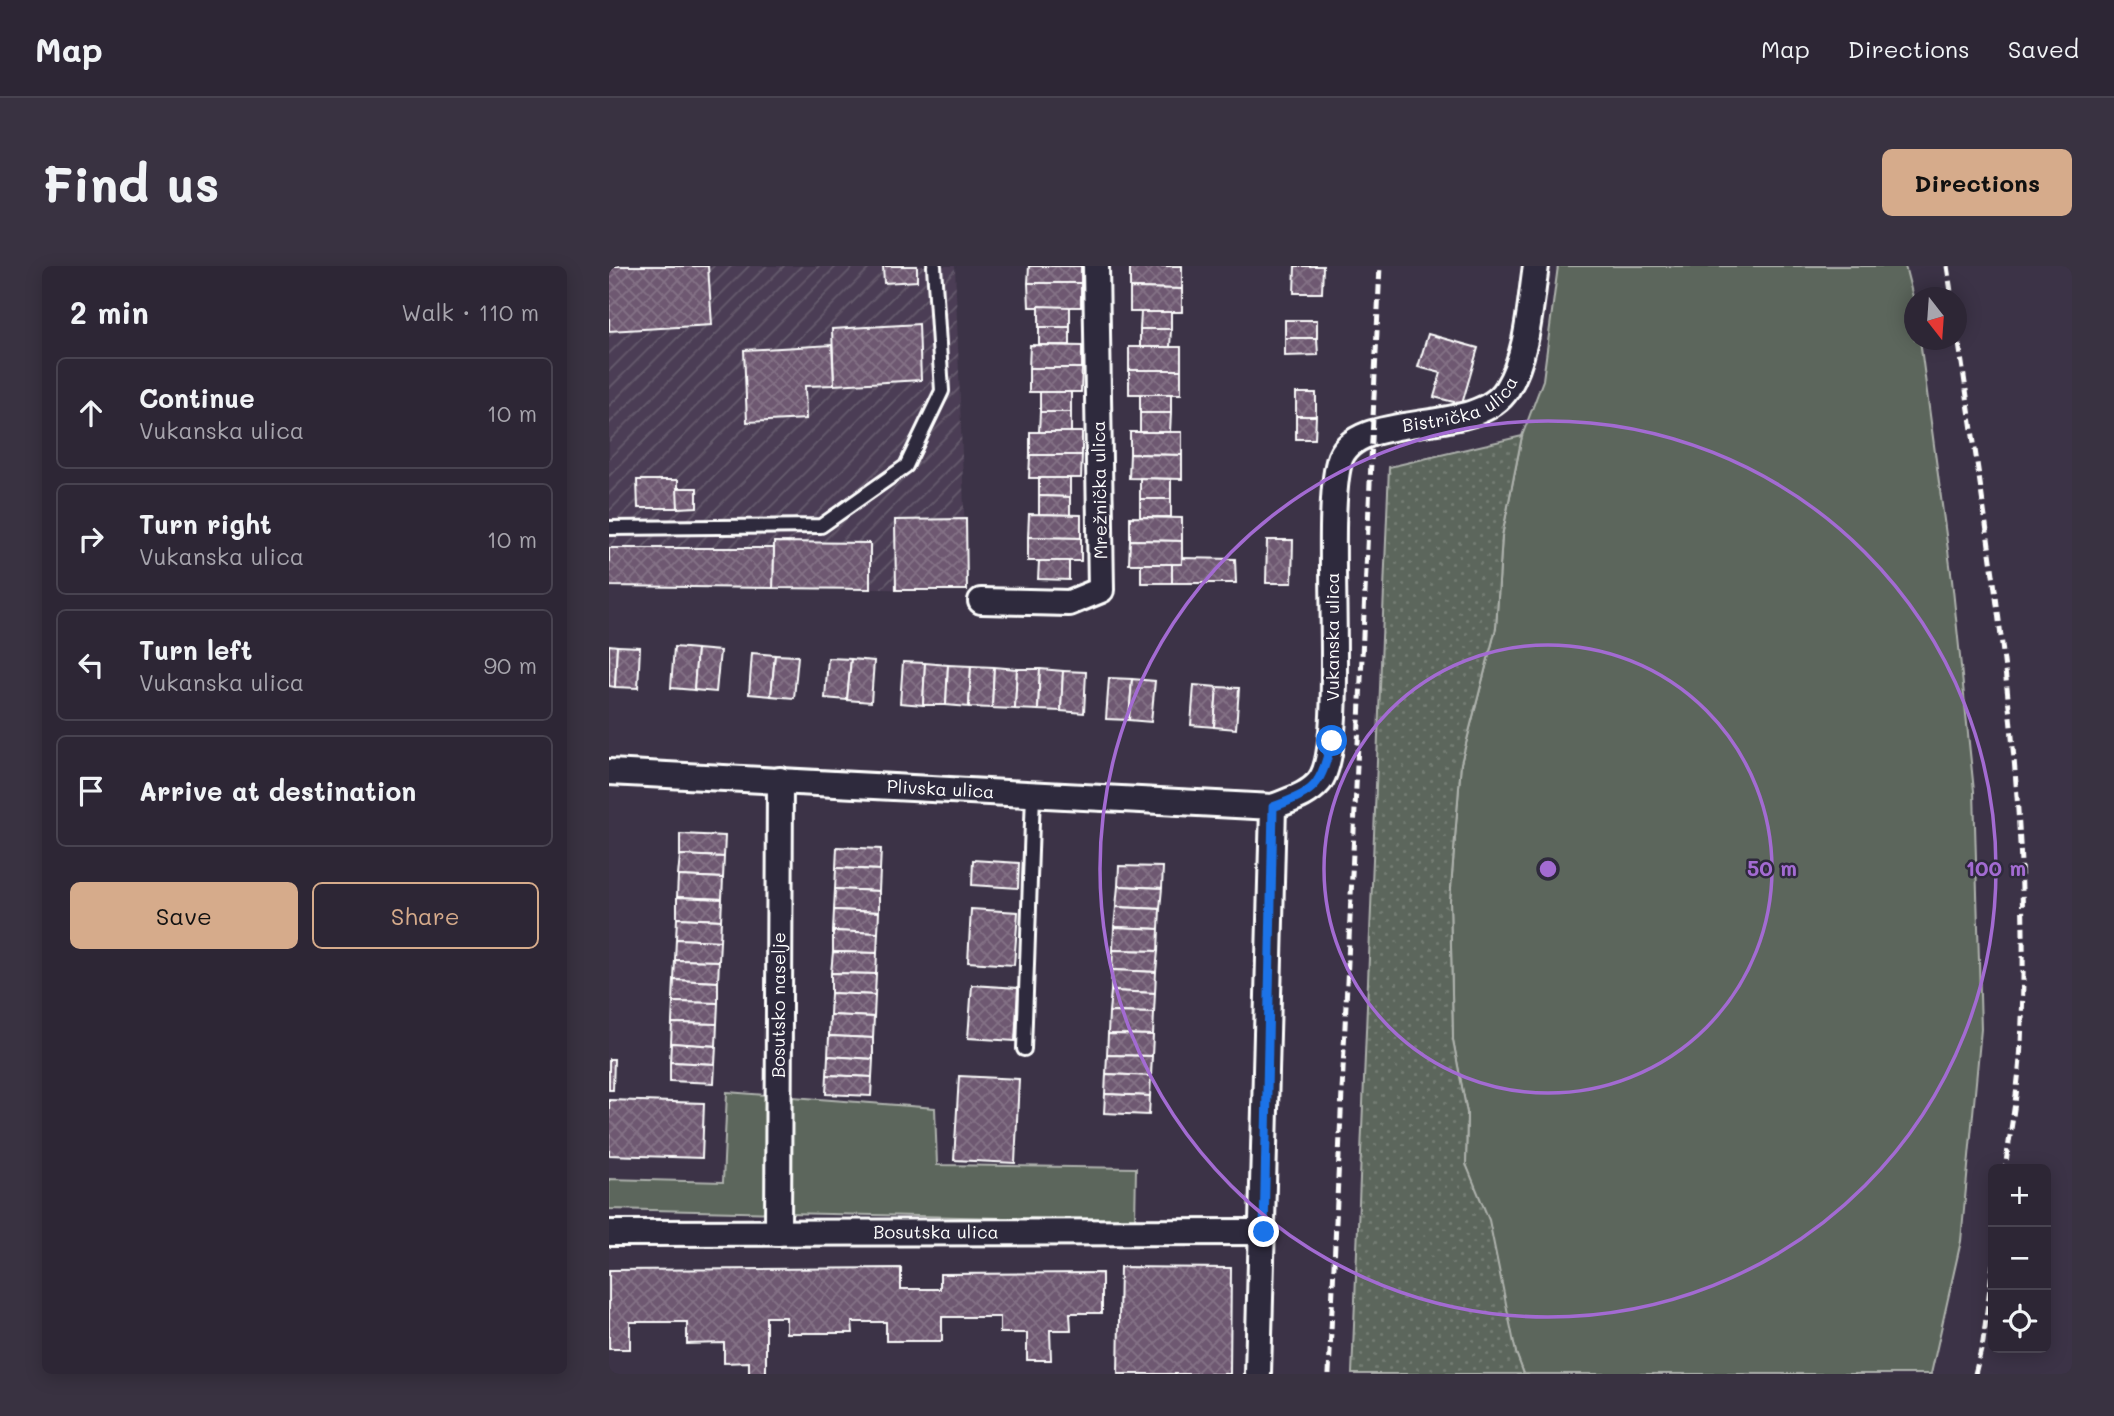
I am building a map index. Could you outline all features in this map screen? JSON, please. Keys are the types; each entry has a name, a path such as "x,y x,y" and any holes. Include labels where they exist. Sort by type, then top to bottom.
{"street":[{"name":"Mrežnička ulica","path":"981,601 1069,603 1101,590 1096,266"},
{"name":"Bistrička ulica","path":"1374,432 1444,421 1483,410 1507,391 1525,335 1536,266"},
{"name":"Vukanska ulica","path":"1273,807 1303,795 1321,780 1332,741 1333,538 1339,461 1346,449 1358,438 1374,432"},
{"name":"Plivska ulica","path":"609,772 1273,807"},
{"name":"Bosutsko naselje","path":"778,1233 780,780"},
{"path":"1258,1374 1264,1232 1273,807"},
{"name":"Bosutska ulica","path":"609,1233 1264,1232"}],"lane":[{"path":"609,528 821,526 906,466 942,391 934,266"},
{"path":"1024,1049 1033,794"}],"shaded area":[{"path":"609,266 955,266 967,590 609,586"},
{"path":"1558,266 1905,266 1910,287 1904,287 1904,350 1921,350 1952,580 1974,791 1981,1029 1961,1241 1931,1374 1524,1374 1516,1353 1466,1164 1467,1113 1453,1040 1450,900 1461,763 1496,628 1502,536 1522,436 1543,380"},
{"path":"1522,436 1502,536 1496,628 1461,763 1450,900 1453,1040 1467,1113 1466,1164 1489,1220 1516,1353 1524,1374 1352,1374 1389,467"},
{"path":"727,1092 935,1108 937,1165 1136,1168 1135,1221 609,1209 609,1179 723,1182"}],"building":[{"path":"609,266 708,266 712,325 609,331"},
{"path":"883,266 917,266 917,281 884,283"},
{"path":"1029,266 1081,266 1081,283 1028,283"},
{"path":"1130,266 1182,266 1182,289 1130,288"},
{"path":"1295,266 1323,266 1322,293 1294,293"},
{"path":"1028,283 1081,283 1081,307 1029,307"},
{"path":"1130,288 1182,289 1182,312 1130,312"},
{"path":"1039,306 1070,307 1070,327 1039,327"},
{"path":"1141,312 1171,312 1171,329 1140,329"},
{"path":"1285,320 1317,320 1317,338 1285,338"},
{"path":"919,324 921,380 834,385 832,329"},
{"path":"1039,327 1070,327 1070,345 1039,345"},
{"path":"1140,329 1171,329 1170,347 1140,347"},
{"path":"1428,334 1478,348 1462,404 1434,397 1441,373 1418,367"},
{"path":"1285,338 1317,338 1318,355 1285,356"},
{"path":"832,345 834,385 805,386 806,419 747,422 744,350"},
{"path":"1030,345 1082,346 1082,368 1029,368"},
{"path":"1129,347 1181,347 1181,370 1129,370"},
{"path":"1029,368 1082,368 1081,392 1029,392"},
{"path":"1129,370 1181,370 1181,394 1129,394"},
{"path":"1040,392 1071,392 1071,412 1040,412"},
{"path":"1296,393 1316,393 1316,416 1296,416"},
{"path":"1140,394 1171,394 1171,413 1140,413"},
{"path":"1040,412 1071,412 1071,432 1039,432"},
{"path":"1140,413 1171,413 1170,432 1140,432"},
{"path":"1296,416 1316,416 1315,439 1296,439"},
{"path":"1030,432 1082,432 1082,455 1030,455"},
{"path":"1130,432 1182,432 1182,455 1130,454"},
{"path":"1130,454 1182,455 1182,479 1129,478"},
{"path":"1030,455 1082,455 1081,478 1029,478"},
{"path":"1039,478 1070,478 1070,497 1039,496"},
{"path":"1140,478 1171,479 1171,499 1140,499"},
{"path":"637,480 678,480 678,508 638,508"},
{"path":"677,488 697,488 697,507 678,508"},
{"path":"1039,496 1070,497 1070,515 1039,514"},
{"path":"1140,499 1171,499 1171,517 1140,517"},
{"path":"1029,514 1081,515 1081,538 1028,537"},
{"path":"1130,517 1182,518 1182,541 1130,540"},
{"path":"966,519 967,590 896,590 895,520"},
{"path":"1028,537 1081,538 1081,561 1028,561"},
{"path":"1130,540 1182,541 1182,564 1129,564"},
{"path":"1267,540 1293,540 1292,583 1266,583"},
{"path":"774,542 870,543 870,589 773,588"},
{"path":"609,548 774,548 773,588 609,586"},
{"path":"1182,558 1235,559 1236,583 1172,583 1172,564 1182,564"},
{"path":"1039,561 1069,561 1069,580 1038,579"},
{"path":"1141,564 1172,564 1172,583 1141,583"},
{"path":"609,645 617,646 615,687 609,686"},
{"path":"617,646 640,647 638,688 615,687"},
{"path":"674,647 697,649 694,690 671,688"},
{"path":"697,649 720,651 716,692 694,690"},
{"path":"752,653 775,655 771,696 749,694"},
{"path":"775,655 798,656 794,698 771,696"},
{"path":"828,658 851,659 847,700 825,698"},
{"path":"851,659 874,661 871,702 847,700"},
{"path":"903,662 925,663 923,705 900,703"},
{"path":"925,663 948,665 946,705 923,705"},
{"path":"948,665 971,666 969,707 946,705"},
{"path":"971,666 994,667 992,708 969,707"},
{"path":"994,667 1017,669 1015,709 992,708"},
{"path":"1017,669 1040,669 1038,710 1015,709"},
{"path":"1040,669 1063,671 1061,711 1038,710"},
{"path":"1063,671 1086,672 1084,713 1061,711"},
{"path":"1109,678 1132,679 1129,720 1106,719"},
{"path":"1132,679 1155,681 1151,722 1129,720"},
{"path":"1194,685 1217,687 1214,727 1191,725"},
{"path":"1217,687 1239,688 1236,729 1214,727"},
{"path":"680,834 725,836 724,857 680,855"},
{"path":"837,847 881,849 880,870 836,868"},
{"path":"680,855 724,857 723,878 678,876"},
{"path":"973,860 1019,863 1018,888 972,885"},
{"path":"1119,866 1163,867 1162,888 1118,886"},
{"path":"836,868 880,870 879,891 835,889"},
{"path":"678,876 723,878 722,899 677,897"},
{"path":"1118,886 1162,888 1160,909 1116,907"},
{"path":"835,889 879,891 879,912 834,910"},
{"path":"677,897 722,899 721,920 677,918"},
{"path":"1116,907 1160,909 1159,929 1114,927"},
{"path":"971,909 1018,912 1014,965 968,962"},
{"path":"834,910 879,912 878,933 833,931"},
{"path":"677,918 721,920 720,941 676,939"},
{"path":"1114,927 1159,929 1158,951 1113,950"},
{"path":"833,931 878,933 877,953 833,952"},
{"path":"676,939 720,941 719,961 675,960"},
{"path":"1113,950 1158,951 1156,972 1112,970"},
{"path":"833,952 877,953 876,974 831,973"},
{"path":"675,960 719,961 718,982 674,980"},
{"path":"1112,970 1156,972 1155,993 1111,991"},
{"path":"831,973 876,974 875,995 831,993"},
{"path":"674,980 718,982 718,1003 673,1002"},
{"path":"972,985 1018,988 1015,1041 968,1038"},
{"path":"1111,991 1155,993 1154,1013 1109,1012"},
{"path":"831,993 875,995 874,1017 830,1015"},
{"path":"673,1002 718,1003 717,1024 672,1023"},
{"path":"1109,1012 1154,1013 1153,1035 1108,1034"},
{"path":"830,1015 874,1017 873,1038 829,1036"},
{"path":"672,1023 717,1024 716,1046 671,1043"},
{"path":"1108,1034 1153,1035 1152,1056 1107,1055"},
{"path":"829,1036 873,1038 873,1059 828,1056"},
{"path":"671,1043 716,1046 715,1064 670,1062"},
{"path":"1107,1055 1152,1056 1151,1076 1106,1074"},
{"path":"828,1056 873,1059 872,1077 827,1075"},
{"path":"609,1059 614,1059 613,1090 609,1090"},
{"path":"670,1062 715,1064 714,1083 670,1081"},
{"path":"1106,1074 1151,1076 1150,1096 1105,1094"},
{"path":"827,1075 872,1077 871,1096 826,1094"},
{"path":"959,1076 1019,1079 1015,1163 954,1160"},
{"path":"1105,1094 1150,1096 1149,1115 1104,1113"},
{"path":"609,1100 704,1103 702,1158 609,1155"},
{"path":"1120,1267 1231,1268 1230,1374 1118,1374"},
{"path":"901,1268 901,1289 940,1289 940,1274 1102,1273 1102,1313 1070,1313 1071,1330 1050,1330 1051,1360 1027,1360 1027,1333 1000,1333 1000,1317 942,1317 942,1341 886,1341 886,1322 852,1322 853,1333 786,1333 786,1317 766,1317 766,1374 749,1374 749,1362 724,1363 724,1343 687,1344 687,1322 630,1322 630,1349 609,1349 609,1270"}],"railway":[{"path":"1329,1374 1380,266"},
{"path":"1947,266 1950,287"},
{"path":"1960,350 2007,685 2021,863 2021,1043 2006,1164"},
{"path":"1975,1374 1983,1342 1990,1290"}],"route":[{"path":"1264,1232 1273,807 1303,795 1321,780 1332,741"}]}
